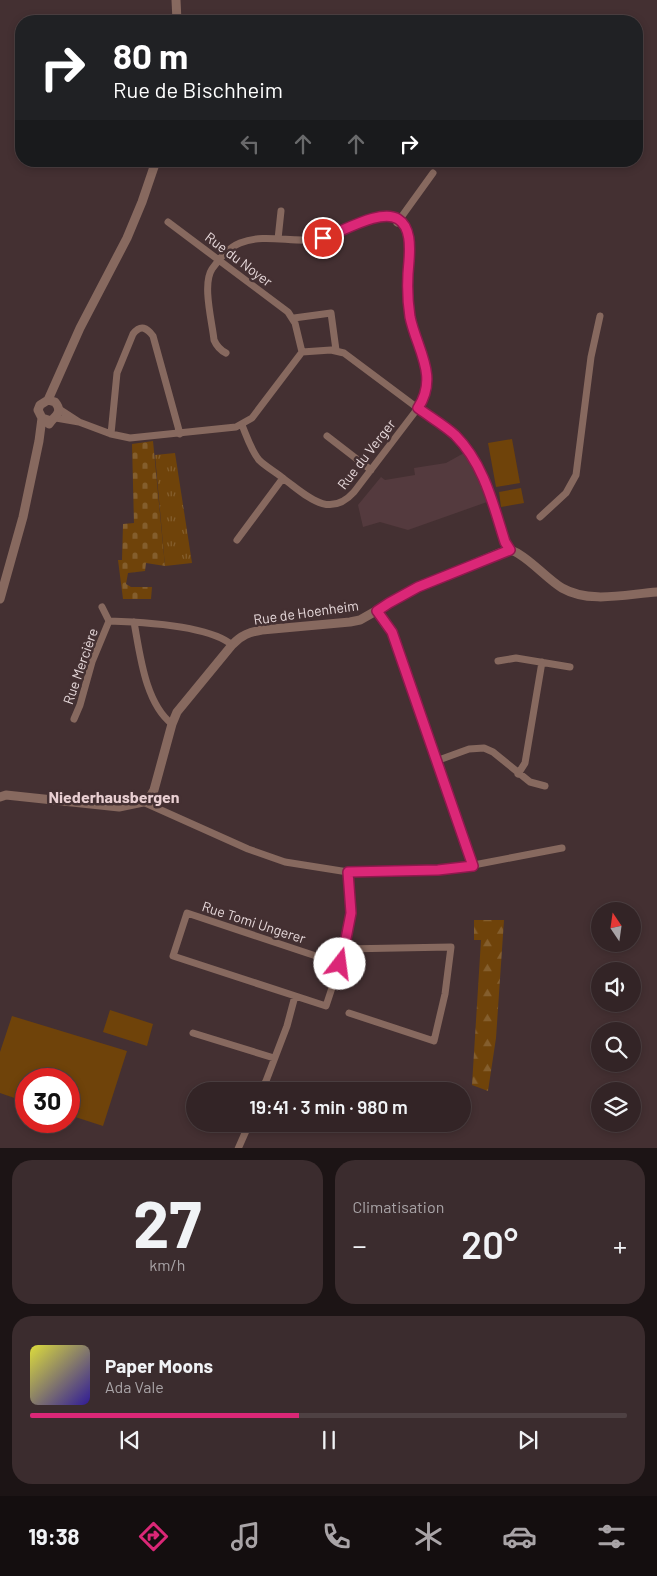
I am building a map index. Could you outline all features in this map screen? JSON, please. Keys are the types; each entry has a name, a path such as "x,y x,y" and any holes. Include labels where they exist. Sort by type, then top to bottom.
{"street":[{"path":"176,0 177,15"},
{"path":"0,598 23,517 39,441 50,419 59,414 54,404 62,372 80,328 127,238 154,167"},
{"path":"226,353 221,350 214,340 208,287 209,274 231,248 251,240 278,239 299,241 323,238 372,218 385,216 398,221 433,174"},
{"path":"278,239 281,212"},
{"name":"Rue du Verger","path":"242,425 259,459 319,503 340,502 350,497 371,470 418,408 426,390 427,372 408,306 407,284 410,248 406,231 398,221"},
{"name":"Rue du Noyer","path":"168,222 294,318"},
{"path":"302,352 294,318 331,313 336,350"},
{"path":"540,517 566,493 576,475 591,357 600,316"},
{"path":"111,434 116,372 137,328 141,327 146,328 153,336 180,434"},
{"path":"79,422 54,404 40,405 38,410 50,419 79,422 111,434 130,438 180,434 242,425 252,418 302,352 336,350 344,352 455,436 473,458 486,483 505,542 510,550 518,553 556,584 574,593 587,596 601,596 657,592"},
{"path":"326,436 371,470"},
{"path":"236,540 283,478"},
{"name":"Rue de Hoenheim","path":"142,802 150,797 154,790 172,724 181,706 240,637 255,631 355,622 418,587 510,550"},
{"name":"Rue Mercière","path":"74,719 80,706 92,662 109,621 102,606"},
{"path":"377,611 392,632 473,866"},
{"name":"Rue Mercière","path":"109,621 156,623 219,636 232,645"},
{"path":"134,622 152,698 162,715 172,724"},
{"path":"498,661 516,658 570,667"},
{"path":"518,774 525,763 542,662"},
{"path":"436,761 469,749 484,748 493,752 530,782 545,786"},
{"path":"0,797 6,795 119,807 142,802 248,849 285,862 348,872 438,870 473,866 562,848"},
{"path":"340,964 351,913 348,872"},
{"name":"Rue Tomi Ungerer","path":"186,913 340,964 326,1006 295,996 173,956 186,913"},
{"path":"344,949 451,947 445,994 434,1041 349,1013"},
{"path":"265,1082 287,1026 295,996"},
{"path":"193,1033 274,1058"},
{"path":"238,1148 245,1132"}],"shaded area":[{"path":"464,453 478,476 487,502 408,530 380,522 363,527 358,505 381,477 385,480 415,475 414,468 446,463"}],"green space":[{"path":"512,439 520,483 496,487 488,443"},
{"path":"153,441 165,566 146,563 145,571 128,573 126,584 131,587 152,587 151,599 123,599 118,560 122,560 123,524 134,523 132,444"},
{"path":"175,453 192,563 165,566 155,455"},
{"path":"521,488 524,503 501,507 499,492"},
{"path":"474,920 504,920 496,1038 488,1091 472,1085 481,940 474,940"},
{"path":"110,1010 153,1024 147,1046 103,1032"},
{"path":"12,1016 127,1051 103,1126 80,1119 80,1068 15,1068 15,1098 0,1093 0,1052"}],"district":[{"name":"Niederhausbergen","path":"114,796"}],"route":[{"path":"323,238 365,220 381,216 395,217 405,226 410,248 407,284 408,306 427,372 426,390 418,408 455,436 473,458 486,483 505,542 510,550 418,587 377,611 392,632 473,866 438,870 348,872 351,913 340,964"}]}
